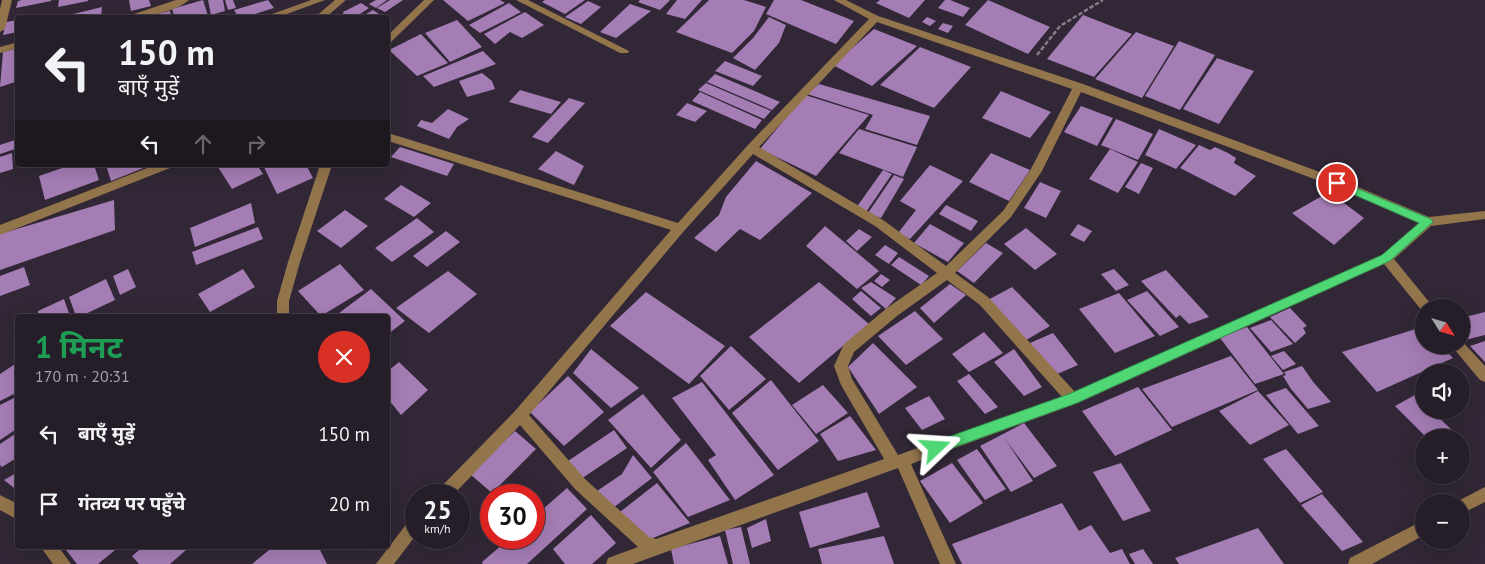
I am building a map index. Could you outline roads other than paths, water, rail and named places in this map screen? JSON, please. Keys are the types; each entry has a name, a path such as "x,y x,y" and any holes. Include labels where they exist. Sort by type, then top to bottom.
{"street":[{"path":"0,30 7,0"},
{"path":"137,15 171,6 184,0"},
{"path":"274,15 320,0"},
{"path":"322,15 341,0"},
{"path":"390,38 429,0"},
{"path":"521,0 624,51"},
{"path":"839,0 875,18 1079,86 1337,183 1428,222 1485,215"},
{"path":"454,484 520,415 680,228 752,148 875,18"},
{"path":"0,50 15,46"},
{"path":"948,564 898,461 846,381 841,366 849,348 892,312 947,273 1007,214 1036,171 1079,86"},
{"path":"390,138 680,228"},
{"path":"752,148 879,223 984,301 1073,399"},
{"path":"0,230 161,167"},
{"path":"283,314 283,301 294,262 325,167"},
{"path":"614,564 656,547 1073,399 1386,258 1428,222"},
{"path":"1386,258 1420,299"},
{"path":"1467,354 1485,376"},
{"path":"520,415 580,484 644,542 656,547"},
{"path":"1470,502 1485,494"},
{"path":"0,502 15,511"},
{"path":"1356,564 1415,532"},
{"path":"385,557 405,535"},
{"path":"50,549 63,564"}]}
